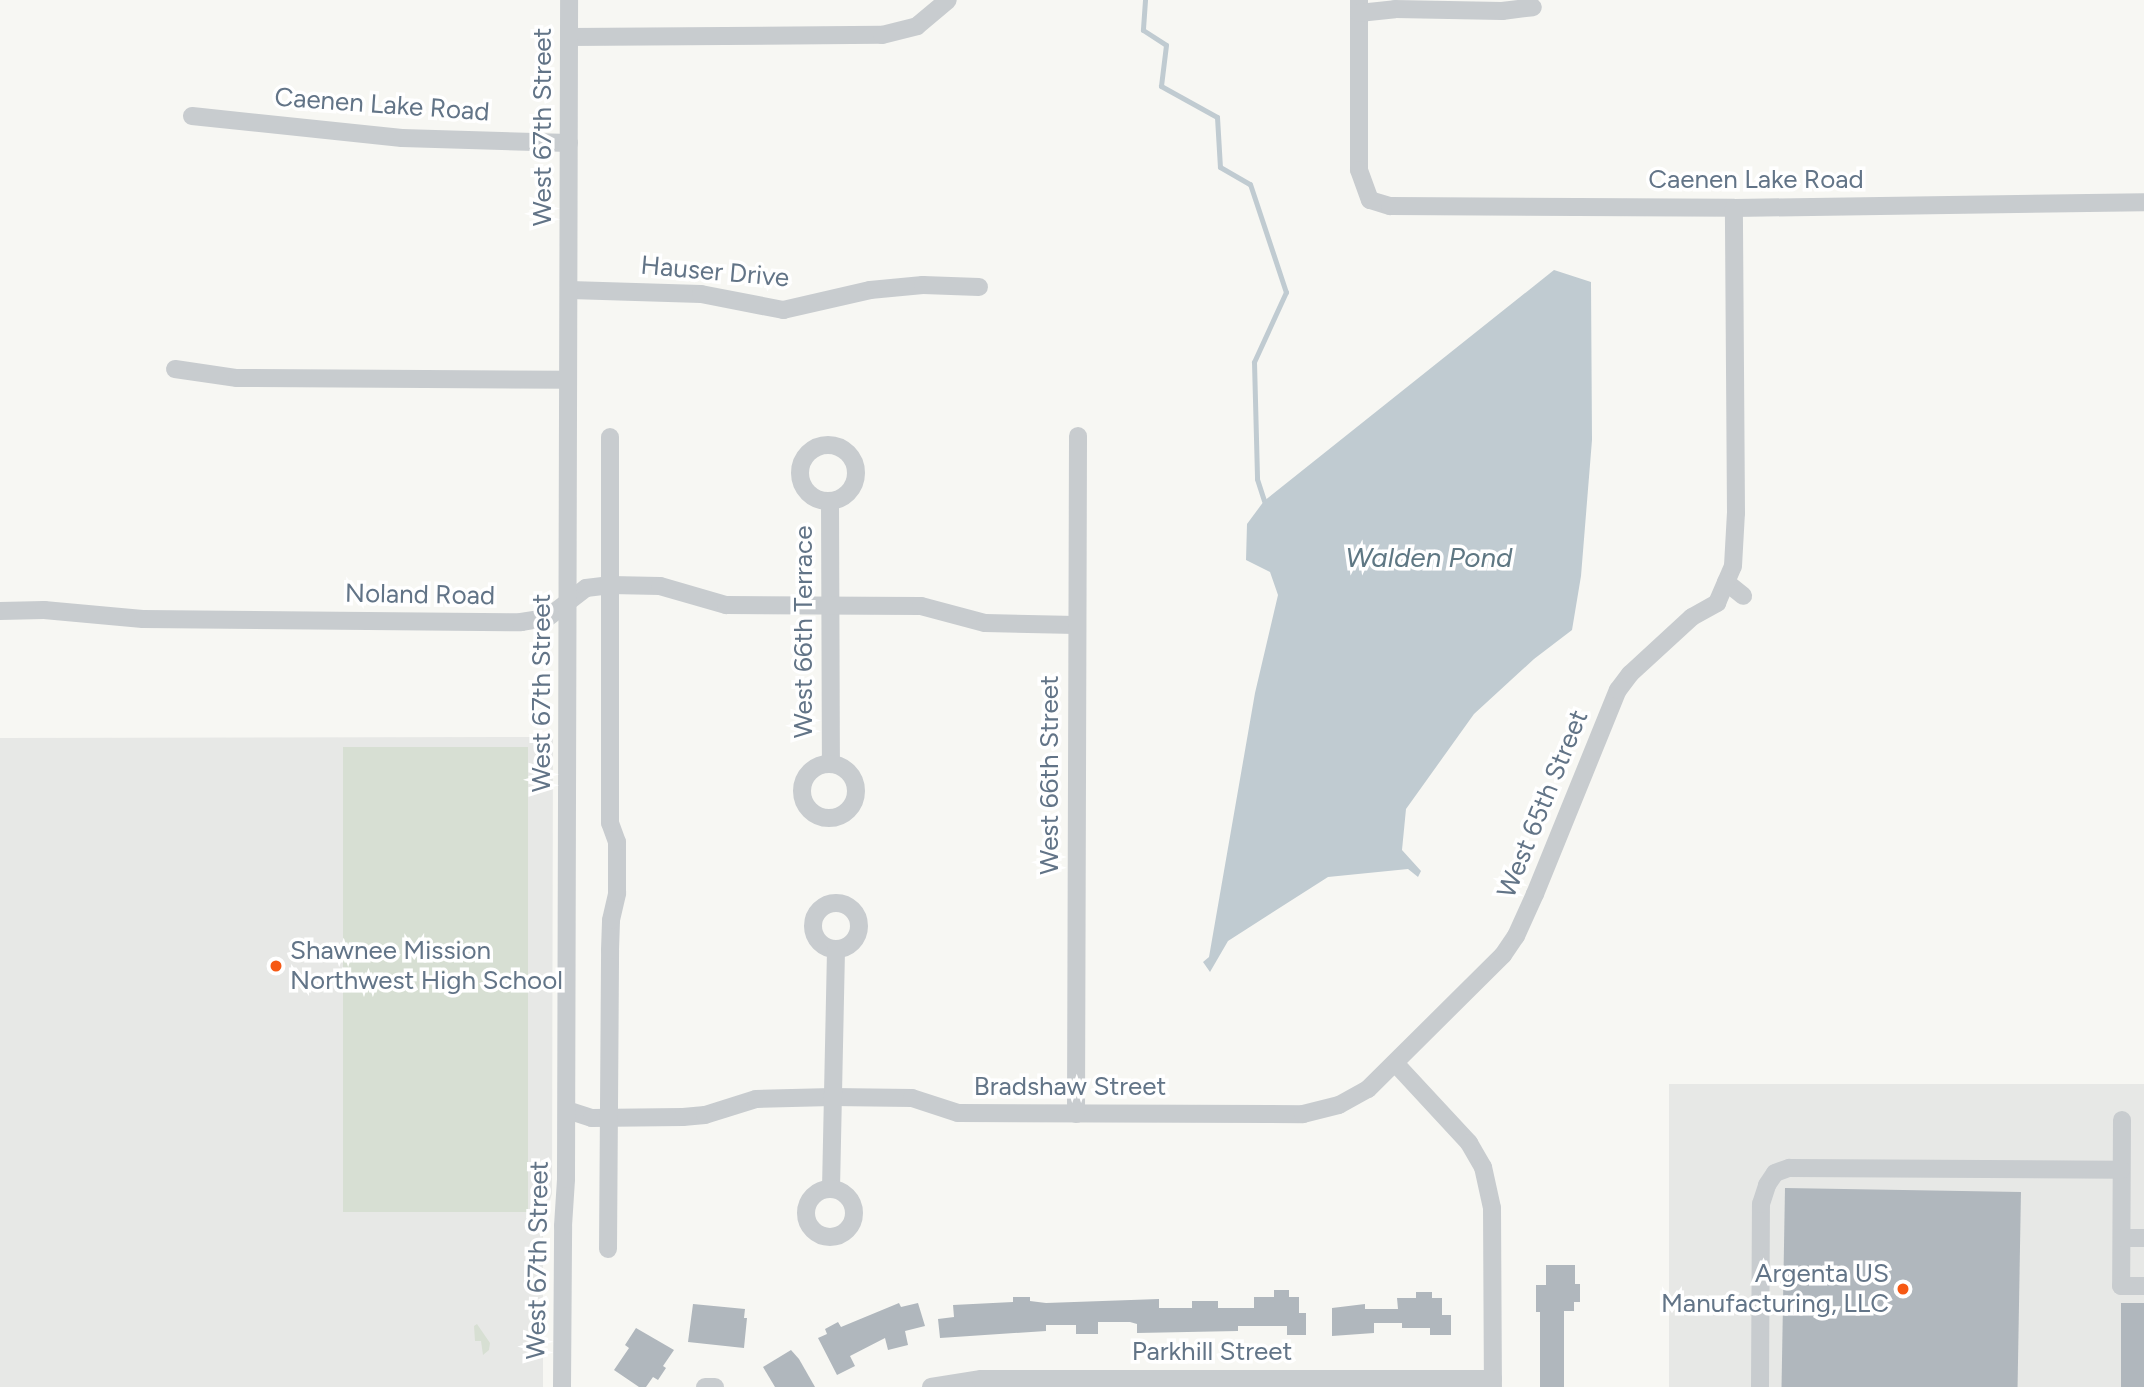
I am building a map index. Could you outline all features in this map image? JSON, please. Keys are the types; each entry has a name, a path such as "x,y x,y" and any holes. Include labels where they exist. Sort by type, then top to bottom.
{"street":[{"name":"West 67th Street","path":"562,1387 567,1110 569,0"},
{"path":"569,37 882,35 917,26 948,0"},
{"path":"1359,7 1502,10 1533,6"},
{"name":"Caenen Lake Road","path":"1359,7 1359,170 1370,200 1390,206 1734,208 2144,202"},
{"name":"Caenen Lake Road","path":"192,116 402,138 569,143"},
{"name":"West 65th Street","path":"1395,1063 1503,955 1516,936 1607,716 1630,674 1692,617 1717,603 1733,566 1736,513 1734,208"},
{"name":"Hauser Drive","path":"570,290 701,295 783,310 870,290 923,285 979,287"},
{"path":"175,369 237,378 568,380"},
{"name":"West 66th Street","path":"1076,1114 1078,436"},
{"path":"608,1249 610,950 611,920 617,893 617,842 610,823 610,437"},
{"name":"West 66th Terrace","path":"830,500 828,606 831,764"},
{"path":"1726,582 1743,596"},
{"name":"Noland Road","path":"0,611 44,610 143,619 521,622 547,618 586,588 611,585 660,586 726,605 921,606 985,623 1076,625"},
{"path":"831,1189 836,949"},
{"path":"1395,1063 1469,1143 1483,1167 1492,1208 1493,1383"},
{"name":"Bradshaw Street","path":"567,1110 592,1118 705,1115 756,1099 832,1097 912,1098 958,1113 1303,1114 1339,1105 1368,1089 1395,1063"},
{"path":"2122,1120 2121,1286 2144,1286"},
{"path":"1760,1387 1761,1204 1767,1185 1775,1173 1788,1168 2121,1170"},
{"path":"2122,1238 2144,1238"},
{"name":"Parkhill Street","path":"931,1387 981,1379 1086,1382 1493,1383"},
{"path":"705,1387 715,1387"}],"shaded area":[{"name":"Shawnee Mission Northwest High School","path":"553,737 552,1194 543,1219 543,1387 0,1387 0,738"},
{"path":"343,747 528,747 528,1212 343,1212"},
{"path":"1669,1084 2144,1084 2144,1387 1669,1387"},
{"path":"477,1324 490,1343 489,1350 483,1355 481,1341 475,1341 474,1326"}],"water":[{"name":"Walden Pond","path":"1554,270 1591,282 1592,440 1581,576 1572,630 1534,659 1474,714 1406,809 1402,850 1421,871 1418,877 1408,869 1328,877 1228,941 1210,972 1203,962 1209,957 1255,693 1278,595 1270,572 1246,560 1247,524 1264,501"}],"building":[{"name":"Argenta US Manufacturing, LLC","path":"1785,1188 2021,1192 2018,1387 1782,1387"},
{"path":"1546,1265 1575,1265 1575,1284 1580,1284 1580,1302 1574,1302 1574,1311 1564,1311 1564,1387 1540,1387 1540,1312 1536,1312 1536,1285 1546,1285"},
{"path":"1274,1290 1289,1290 1289,1297 1299,1297 1299,1313 1306,1313 1306,1335 1287,1335 1287,1326 1238,1326 1238,1331 1137,1333 1137,1324 1130,1322 1098,1322 1098,1334 1076,1334 1076,1325 1046,1325 1046,1331 940,1338 938,1319 954,1317 953,1305 1013,1302 1013,1297 1030,1297 1030,1301 1046,1303 1159,1299 1159,1308 1192,1308 1192,1301 1218,1301 1218,1308 1254,1308 1254,1297 1274,1297"},
{"path":"1416,1292 1432,1292 1432,1298 1442,1298 1442,1315 1451,1315 1451,1335 1430,1335 1430,1328 1402,1328 1402,1323 1374,1323 1374,1333 1332,1336 1332,1308 1365,1304 1365,1309 1398,1309 1397,1298 1416,1298"},
{"path":"899,1303 901,1307 918,1303 925,1326 905,1331 908,1345 888,1350 885,1338 850,1356 855,1366 837,1375 818,1338 827,1334 825,1329 838,1322 841,1327"},
{"path":"2121,1303 2144,1303 2144,1387 2121,1387"},
{"path":"693,1304 745,1309 744,1318 747,1318 744,1348 688,1342"},
{"path":"636,1328 674,1350 663,1366 666,1368 658,1380 653,1377 646,1387 639,1387 614,1370 629,1348 625,1345"},
{"path":"791,1350 815,1387 775,1387 763,1367"}],"waterway":[{"path":"1145,0 1143,30 1166,45 1161,86 1217,117 1220,167 1250,184 1286,292 1254,362 1257,479 1264,501"}],"place":[{"name":"Shawnee Mission Northwest High School","path":"276,966"},
{"name":"Argenta US Manufacturing, LLC","path":"1903,1289"}]}
